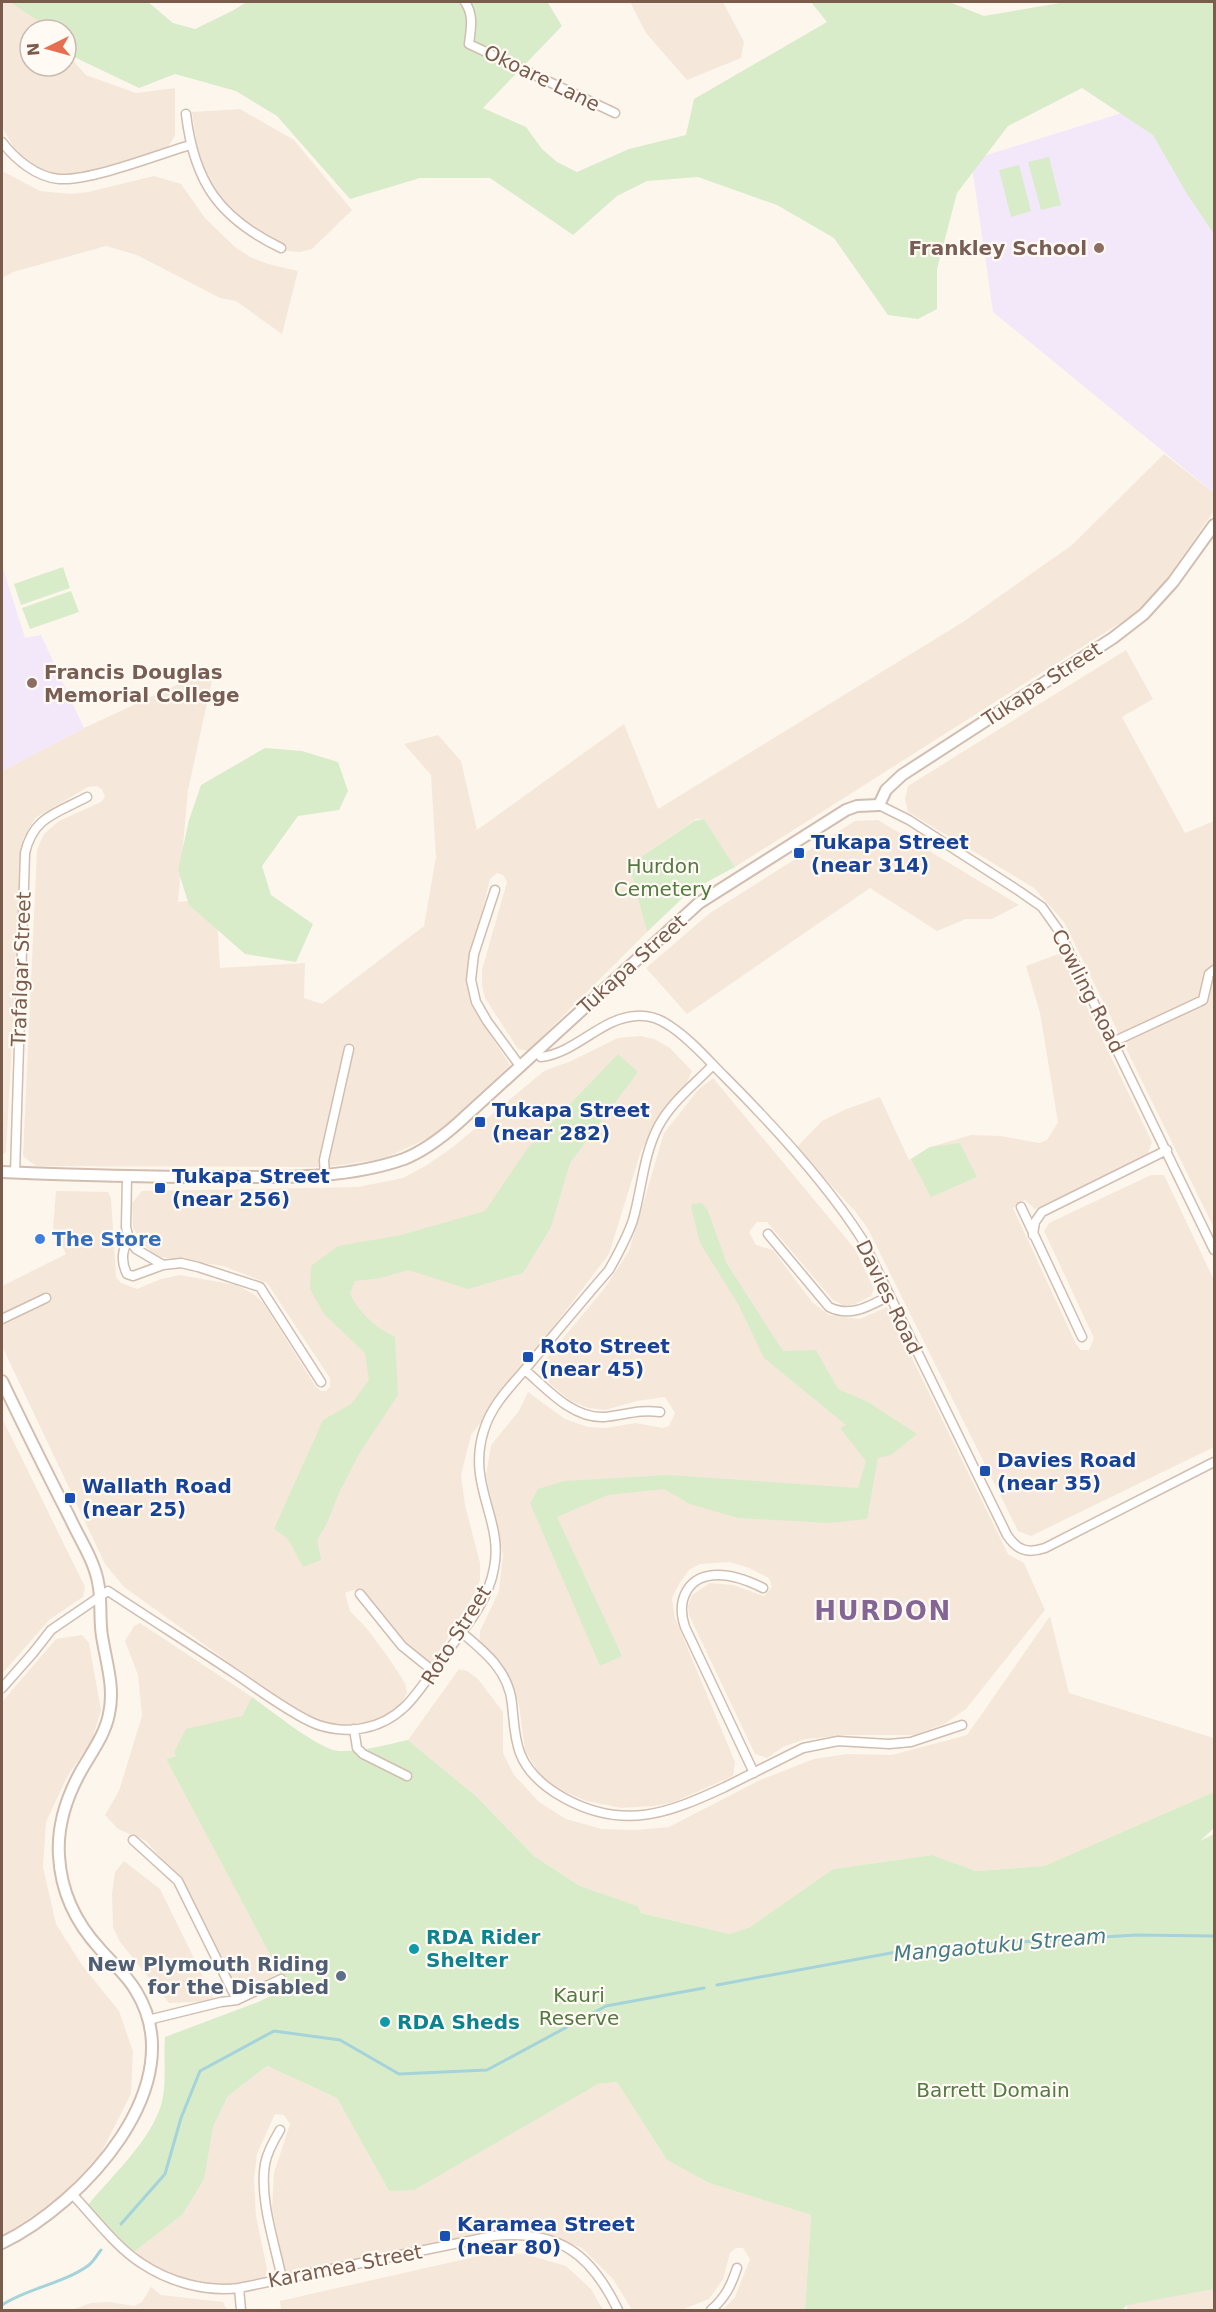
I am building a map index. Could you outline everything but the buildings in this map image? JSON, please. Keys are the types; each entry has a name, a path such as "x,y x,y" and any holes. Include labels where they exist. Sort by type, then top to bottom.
{"street":[{"name":"Okoare Lane","path":"465,2 469,8 472,23 469,44 615,113"},
{"path":"186,114 190,145 197,166 210,190 223,208 257,236 281,248"},
{"path":"2,143 16,159 44,175 58,179 92,175 190,145"},
{"name":"Tukapa Street","path":"2,1172 127,1177 325,1175 376,1167 421,1151 457,1124 699,903 846,810 857,806 879,805 886,789 902,775 1113,638 1144,614 1173,582 1215,525"},
{"name":"Trafalgar Street","path":"15,1173 25,853 28,838 36,826 46,818 87,797"},
{"name":"Cowling Road","path":"879,805 909,820 1042,907 1059,931 1215,1250"},
{"path":"495,890 474,954 471,980 476,1002 520,1066"},
{"path":"1113,1041 1203,1000 1209,974 1215,970"},
{"name":"Davies Road","path":"536,1052 541,1057 557,1054 612,1023 637,1016 661,1020 673,1027 752,1105 846,1215 861,1239 1007,1535 1017,1548 1023,1551 1045,1548 1215,1462"},
{"path":"325,1175 324,1160 349,1049"},
{"name":"Roto Street","path":"99,1598 108,1591 309,1721 333,1728 354,1730 373,1726 398,1714 419,1693 489,1588 496,1553 494,1534 478,1471 480,1442 491,1413 612,1263 633,1220 646,1158 657,1128 675,1103 713,1065"},
{"path":"1033,1235 1035,1222 1042,1212 1167,1150"},
{"path":"127,1177 126,1227 129,1239 143,1255 163,1265"},
{"path":"1021,1207 1082,1336"},
{"path":"768,1234 829,1307 840,1313 866,1307 889,1296"},
{"path":"129,1239 124,1247 122,1260 128,1274 134,1276 163,1265 180,1263 260,1287 321,1382"},
{"path":"2,1319 46,1298"},
{"path":"525,1370 566,1404 588,1416 607,1417 644,1409 660,1412"},
{"path":"2,1381 95,1570 99,1583 102,1637 111,1682 112,1702 104,1731 68,1797 60,1833 60,1871 74,1914 92,1940 136,1990 148,2020 152,2062 135,2112 104,2158 72,2194 42,2218 2,2243"},
{"path":"754,1773 684,1627 681,1606 688,1588 705,1577 727,1576 747,1580 763,1588"},
{"path":"360,1594 402,1646 433,1671"},
{"path":"2,1688 51,1630 99,1598"},
{"path":"461,1632 490,1656 501,1672 509,1688 517,1744 530,1770 552,1791 575,1804 604,1813 618,1815 657,1813 686,1805 803,1748 822,1742 899,1744 962,1725"},
{"path":"354,1730 357,1748 363,1754 407,1776"},
{"path":"133,1840 178,1881 237,2000"},
{"path":"148,2020 237,2000 281,1979"},
{"path":"280,2130 265,2162 264,2180 265,2197 282,2279"},
{"name":"Karamea Street","path":"72,2194 141,2264 182,2283 200,2288 220,2290 239,2288 493,2236 514,2234 534,2236 560,2244 582,2258 607,2288 618,2310"},
{"path":"711,2310 722,2301 730,2289 737,2268"},
{"path":"239,2288 241,2310"}],"shaded area":[{"path":"2,2 14,2 24,6 35,18 18,18 18,78 78,78 78,66 86,75 136,93 175,88 175,135 167,149 74,175 60,176 29,164 13,146 2,127"},
{"path":"630,2 723,2 744,42 741,58 687,80 646,33"},
{"name":"Frankley School","path":"1141,107 1214,184 1214,493 993,312 971,160"},
{"path":"240,109 294,140 352,210 312,249 300,252 286,251 277,246 223,206 211,188 198,153 192,112"},
{"path":"2,173 40,191 70,194 88,192 154,176 181,184 205,218 235,247 250,257 268,264 298,271 282,334 236,301 220,298 137,255 106,246 13,272 2,278"},
{"path":"1164,454 1214,493 1214,511 1157,593 1131,616 735,867 704,819 696,819 629,865 647,932 528,1051 518,1049 485,998 482,986 482,970 507,882 503,875 497,873 490,879 467,977 471,1005 510,1065 437,1134 383,1159 326,1167 36,1166 23,1156 37,850 44,834 59,821 101,802 105,797 102,789 97,786 88,787 35,818 23,839 6,1152 2,1155 2,771 84,728 215,667 188,790 178,902 216,898 220,968 305,963 304,998 322,1004 424,926 436,857 431,775 404,744 438,735 461,761 477,830 624,724 658,809 963,622 1072,545"},
{"name":"Francis Douglas Memorial College","path":"2,565 25,638 41,635 84,728 2,771"},
{"path":"1126,650 1153,699 1122,717 1185,833 1214,821 1214,1228 1064,922 1034,888 908,812 905,799 908,786"},
{"path":"878,820 1019,905 992,919 966,919 937,931 870,888 687,1014 646,968 710,913 855,821"},
{"path":"1061,953 1152,1142 1147,1156 1035,1209 1025,1200 1013,1208 1076,1344 1081,1350 1089,1350 1094,1338 1044,1231 1049,1223 1151,1175 1164,1175 1214,1280 1214,1447 1031,1536 1018,1531 868,1229 855,1211 796,1148 822,1121 880,1097 909,1160 930,1147 971,1135 1001,1136 1039,1143 1047,1140 1058,1122 1040,1013 1026,966"},
{"path":"640,1036 654,1039 670,1048 692,1071 684,1089 657,1118 640,1154 609,1254 471,1435 461,1475 465,1505 480,1563 480,1580 476,1591 433,1663 426,1667 408,1658 361,1591 353,1590 345,1593 350,1611 388,1657 405,1683 407,1693 402,1702 383,1718 355,1728 328,1727 290,1706 124,1587 105,1564 2,1346 2,1286 66,1254 53,1228 56,1191 108,1192 111,1198 116,1277 121,1283 137,1289 161,1279 180,1275 236,1285 254,1294 264,1304 316,1387 321,1391 326,1391 330,1387 330,1378 267,1283 223,1266 161,1257 155,1255 144,1245 133,1228 132,1203 142,1191 358,1187 403,1178 453,1147 544,1071 571,1061 618,1038"},
{"path":"713,1078 855,1249 874,1289 871,1296 845,1306 833,1300 767,1222 757,1222 749,1232 756,1245 773,1250 812,1302 829,1315 860,1319 887,1307 1008,1554 1024,1563 1045,1610 966,1709 944,1724 915,1735 848,1735 805,1739 783,1747 767,1758 755,1754 689,1615 688,1606 692,1595 710,1583 733,1585 764,1596 772,1587 769,1578 730,1562 700,1564 689,1570 672,1598 675,1618 735,1762 733,1776 674,1802 621,1808 587,1801 560,1790 541,1776 525,1751 519,1705 507,1673 479,1649 480,1631 499,1591 503,1555 486,1475 491,1445 519,1411 528,1392 565,1419 588,1427 605,1428 636,1423 663,1428 669,1426 675,1413 665,1397 637,1401 605,1410 588,1408 571,1401 550,1384 539,1367 604,1289 629,1251 664,1133 698,1090"},
{"path":"2,1418 85,1587 83,1597 49,1620 2,1674"},
{"path":"1050,1616 1069,1693 1214,1738 1214,1792 1044,1866 976,1871 932,1855 833,1869 750,1927 730,1934 641,1913 638,1906 580,1886 534,1856 477,1797 408,1740 459,1669 467,1671 478,1679 503,1712 503,1753 514,1775 539,1802 566,1819 602,1829 635,1830 669,1827 760,1780 814,1759 847,1754 892,1755 967,1735"},
{"path":"140,1623 252,1697 231,1737 166,1759 280,1972 241,1993 233,1988 181,1881 146,1841 118,1829 105,1815 119,1791 142,1716 138,1675 125,1641 134,1626"},
{"path":"82,1635 89,1643 101,1710 92,1740 67,1777 46,1822 43,1867 56,1924 82,1965 119,2011 133,2051 131,2094 101,2153 60,2198 2,2236 2,1702 56,1639"},
{"path":"124,1861 160,1889 215,2001 169,2003 120,1942 113,1927 112,1894 115,1872"},
{"path":"267,2066 337,2098 389,2191 598,2084 617,2082 667,2160 709,2183 811,2215 805,2310 723,2310 735,2297 750,2259 743,2248 736,2248 730,2253 723,2279 709,2299 681,2310 632,2310 613,2279 582,2248 548,2235 518,2230 491,2230 292,2274 285,2271 272,2209 274,2173 290,2124 284,2115 275,2114 257,2154 254,2179 256,2216 267,2269 264,2282 227,2292 206,2293 159,2278 130,2255 182,2215 206,2162 213,2127 228,2096"},
{"path":"496,2252 525,2254 566,2266 591,2289 603,2310 281,2310 280,2301"},
{"path":"1214,2277 1214,2310 1128,2310 1122,2294"},
{"path":"151,2287 161,2295 223,2302 227,2310 71,2310 91,2303 109,2302 134,2306 142,2302"}],"green space":[{"path":"10,2 148,2 173,23 195,29 247,2 548,3 562,26 483,108 526,127 542,149 557,162 577,172 629,149 686,135 694,99 827,22 811,2 949,2 984,16 1066,2 1214,2 1214,234 1187,194 1153,135 1082,88 1008,126 957,193 937,269 937,309 918,319 888,315 834,238 777,205 698,177 647,181 617,196 573,235 490,178 420,178 350,199 277,116 236,91 175,74 139,88 78,59 78,18 34,18"},
{"path":"1049,157 1061,205 1041,210 1028,162"},
{"path":"1019,165 1031,211 1011,217 999,170"},
{"path":"63,567 70,588 21,605 14,584"},
{"path":"71,591 79,612 30,629 22,608"},
{"path":"265,748 302,751 338,762 348,791 339,810 298,816 262,866 271,895 313,924 296,962 245,954 189,905 178,870 189,820 201,785"},
{"name":"Hurdon Cemetery","path":"704,819 735,867 690,891 647,932 629,865 694,821"},
{"path":"618,1054 638,1072 570,1163 551,1227 523,1273 468,1289 408,1270 381,1278 355,1281 350,1294 358,1308 381,1329 395,1337 398,1395 359,1454 317,1540 321,1560 303,1567 288,1539 274,1529 323,1420 351,1404 369,1380 365,1353 324,1314 310,1289 311,1266 338,1246 401,1235 485,1211 527,1149"},
{"path":"960,1143 977,1177 931,1197 911,1159 930,1147"},
{"path":"702,1203 708,1211 727,1264 783,1351 816,1350 838,1389 868,1402 917,1434 891,1455 878,1458 867,1519 829,1523 738,1518 690,1504 664,1489 608,1495 557,1517 622,1656 600,1666 530,1503 538,1489 564,1481 668,1475 858,1488 866,1461 840,1428 846,1425 764,1358 738,1304 700,1243 691,1207 692,1204"},
{"name":"Barrett Domain","path":"252,1697 319,1744 330,1749 339,1751 374,1748 408,1740 477,1797 534,1856 580,1886 638,1906 641,1913 730,1934 750,1927 833,1869 932,1855 976,1871 1044,1866 1214,1792 1214,1828 1200,1841 1214,1834 1214,2289 1127,2305 1122,2310 805,2310 811,2215 709,2183 667,2160 617,2082 598,2084 414,2190 389,2191 337,2098 267,2066 228,2096 213,2127 204,2179 182,2215 130,2255 87,2206 137,2149 159,2111 164,2084 165,2037 258,2002 288,1988 166,1759 176,1756 174,1752 186,1729 242,1716"}],"waterway":[{"name":"Mangaotuku Stream","path":"717,1985 918,1948 1136,1935 1214,1936"},
{"name":"Mangaotuku Stream","path":"121,2224 165,2174 181,2118 200,2071 274,2031 340,2040 399,2074 487,2070 606,2006 704,1988"},
{"name":"Mangaotuku Stream","path":"2,2305 79,2271 91,2263 101,2250"}],"place":[{"name":"Frankley School","path":"1099,248"},
{"name":"Francis Douglas Memorial College","path":"32,683"},
{"name":"Tukapa Street (near 314)","path":"799,853"},
{"name":"Tukapa Street (near 282)","path":"480,1122"},
{"name":"Tukapa Street (near 256)","path":"160,1188"},
{"name":"The Store","path":"40,1239"},
{"name":"Roto Street (near 45)","path":"528,1357"},
{"name":"Davies Road (near 35)","path":"985,1471"},
{"name":"Wallath Road (near 25)","path":"70,1498"},
{"name":"RDA Rider Shelter","path":"414,1949"},
{"name":"New Plymouth Riding for the Disabled","path":"341,1976"},
{"name":"RDA Sheds","path":"385,2022"},
{"name":"Karamea Street (near 80)","path":"445,2236"}],"district":[{"name":"HURDON","path":"883,1611"}],"park label":[{"name":"Kauri Reserve","path":"579,2006"}]}
